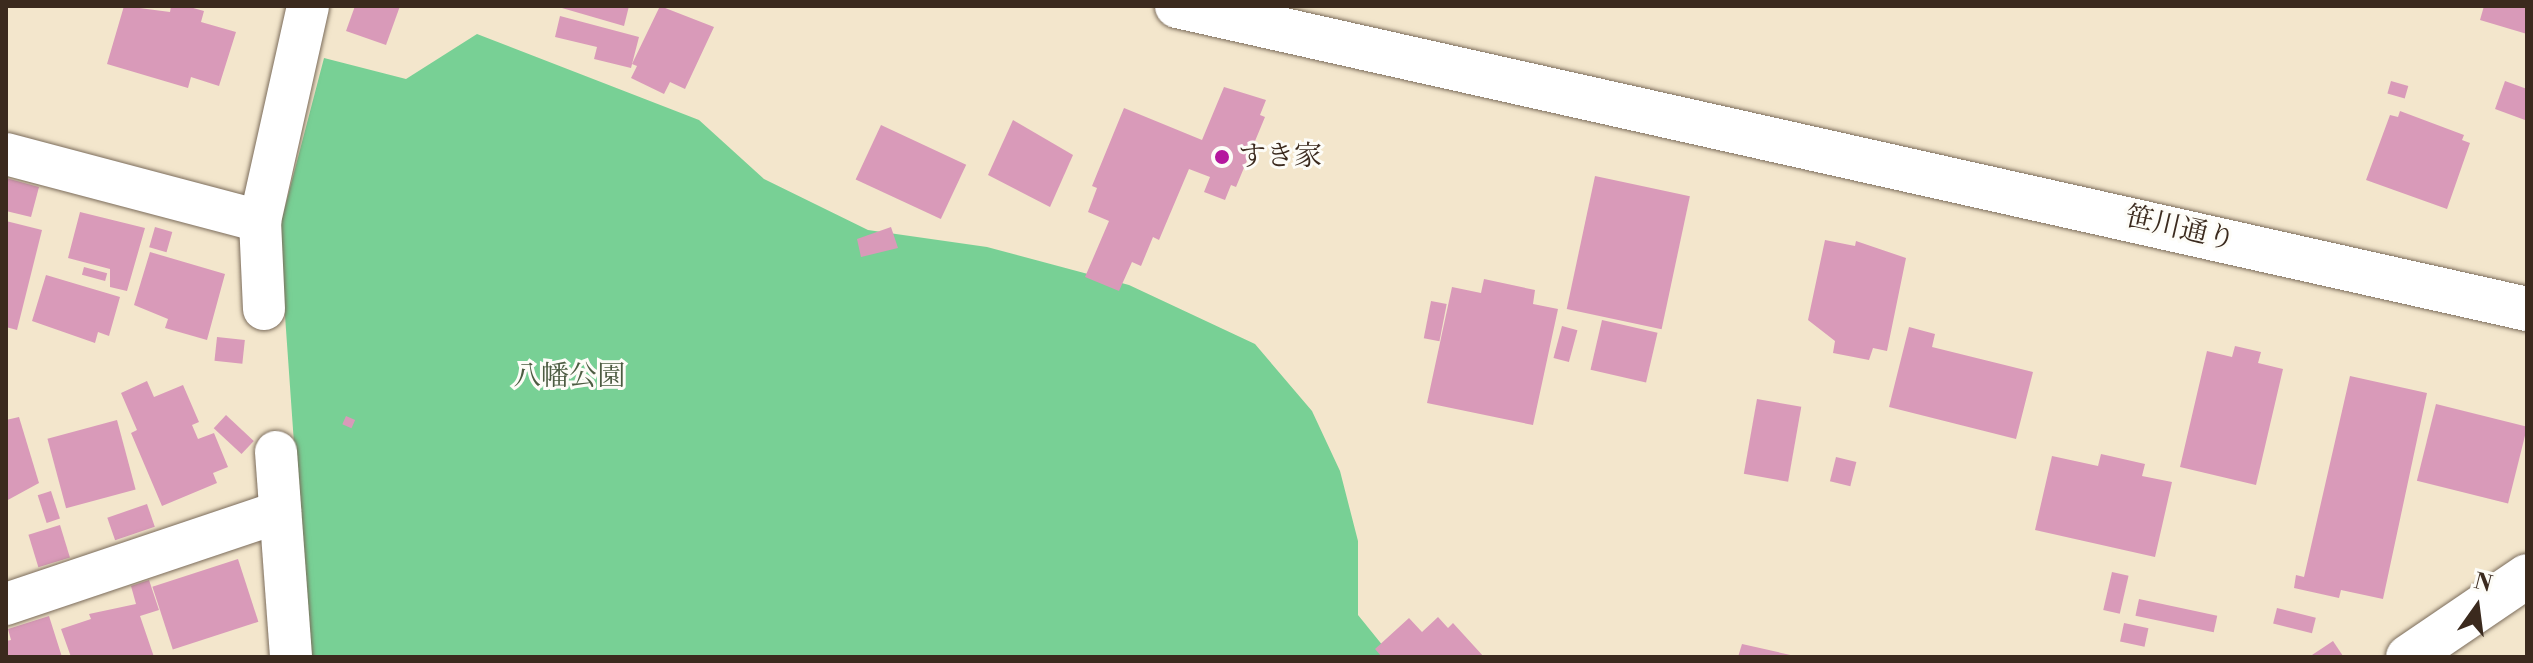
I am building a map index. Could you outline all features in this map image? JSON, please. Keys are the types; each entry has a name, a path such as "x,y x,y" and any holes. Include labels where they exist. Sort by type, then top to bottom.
{"street":[{"path":"264,309 260,221 308,6"},
{"name":"笹川通り","path":"1177,6 1832,149 2527,309"},
{"path":"6,154 260,221"},
{"path":"276,452 291,657"},
{"path":"6,604 280,512"},
{"path":"2411,656 2527,576"}],"green space":[{"name":"八幡公園","path":"477,34 699,120 764,179 868,230 987,247 1129,285 1255,344 1312,411 1340,471 1358,541 1358,615 1392,657 309,657 279,230 324,58 406,79"}],"building":[{"path":"124,6 170,12 171,6 186,6 204,11 201,22 236,32 219,86 191,77 188,88 107,64"},
{"path":"355,6 400,6 386,45 346,31"},
{"path":"555,6 629,6 624,26"},
{"path":"660,6 714,27 685,89 670,82 664,94 631,78 637,66 632,64"},
{"path":"2484,6 2527,6 2527,34 2480,20"},
{"path":"560,16 639,37 631,68 594,59 597,47 555,37"},
{"path":"2391,81 2408,86 2405,98 2387,93"},
{"path":"2505,81 2527,89 2525,120 2495,109"},
{"path":"1224,87 1266,100 1260,115 1265,117 1236,187 1231,185 1225,200 1204,192 1210,177 1189,169 1159,240 1153,237 1141,266 1132,262 1119,291 1085,277 1109,221 1088,212 1097,188 1092,186 1124,108 1202,140"},
{"path":"2400,111 2464,135 2462,140 2470,143 2447,209 2366,180 2390,115 2398,117"},
{"path":"1013,120 1073,155 1050,207 988,175"},
{"path":"881,125 966,165 941,219 856,179"},
{"path":"1595,176 1690,196 1662,329 1567,309"},
{"path":"6,178 39,187 31,217 6,211"},
{"path":"80,212 145,228 127,291 110,287 110,269 68,258"},
{"path":"6,221 42,230 17,330 6,327"},
{"path":"155,227 172,232 167,252 149,247"},
{"path":"891,227 898,248 861,257 857,239"},
{"path":"1825,240 1855,246 1856,241 1906,258 1887,351 1873,348 1869,360 1833,353 1835,341 1808,320"},
{"path":"150,252 225,274 207,340 165,328 168,319 134,305"},
{"path":"84,267 107,273 105,281 82,275"},
{"path":"46,275 120,297 109,336 98,332 95,343 32,321"},
{"path":"1484,279 1535,290 1533,304 1558,309 1533,425 1427,403 1452,287 1481,293"},
{"path":"1431,301 1447,304 1439,341 1424,338"},
{"path":"1602,320 1658,333 1646,383 1591,370"},
{"path":"1562,326 1577,330 1569,362 1553,358"},
{"path":"1909,327 1935,334 1932,347 2033,372 2016,439 1889,407"},
{"path":"217,337 245,340 242,364 214,361"},
{"path":"2235,346 2261,352 2258,363 2283,369 2256,485 2180,467 2207,351 2232,357"},
{"path":"2350,376 2427,393 2383,599 2341,590 2339,598 2294,588 2296,575 2304,577"},
{"path":"147,381 154,397 183,385 199,422 192,425 198,439 214,433 228,467 213,473 217,483 162,506 131,433 137,430 121,393"},
{"path":"1757,399 1801,407 1788,482 1744,474"},
{"path":"2436,404 2527,427 2508,503 2417,481"},
{"path":"226,415 254,441 242,454 214,428"},
{"path":"346,416 355,420 351,428 342,424"},
{"path":"19,417 39,483 6,501 6,420"},
{"path":"117,420 136,490 66,508 47,439"},
{"path":"2101,454 2145,464 2142,476 2172,482 2155,557 2035,530 2052,456 2098,466"},
{"path":"1836,457 1856,462 1850,486 1830,481"},
{"path":"51,491 60,519 47,523 38,495"},
{"path":"147,504 155,527 115,540 107,518"},
{"path":"60,525 70,558 38,567 28,535"},
{"path":"238,559 258,622 173,650 152,587"},
{"path":"2112,572 2129,576 2120,614 2103,610"},
{"path":"149,580 159,610 140,616 154,657 71,657 61,629 91,619 89,614 136,604 131,586"},
{"path":"2139,599 2217,616 2214,632 2135,616"},
{"path":"2277,608 2316,618 2312,633 2273,624"},
{"path":"49,616 62,657 6,657 6,641 11,640 8,629"},
{"path":"1438,617 1448,628 1453,623 1484,657 1382,657 1375,649 1409,618 1422,632"},
{"path":"2124,623 2148,628 2145,647 2120,642"},
{"path":"2333,641 2343,656 2309,657"},
{"path":"1742,644 1795,656 1795,657 1738,657"}],"place":[{"name":"すき家","path":"1222,157"}]}
